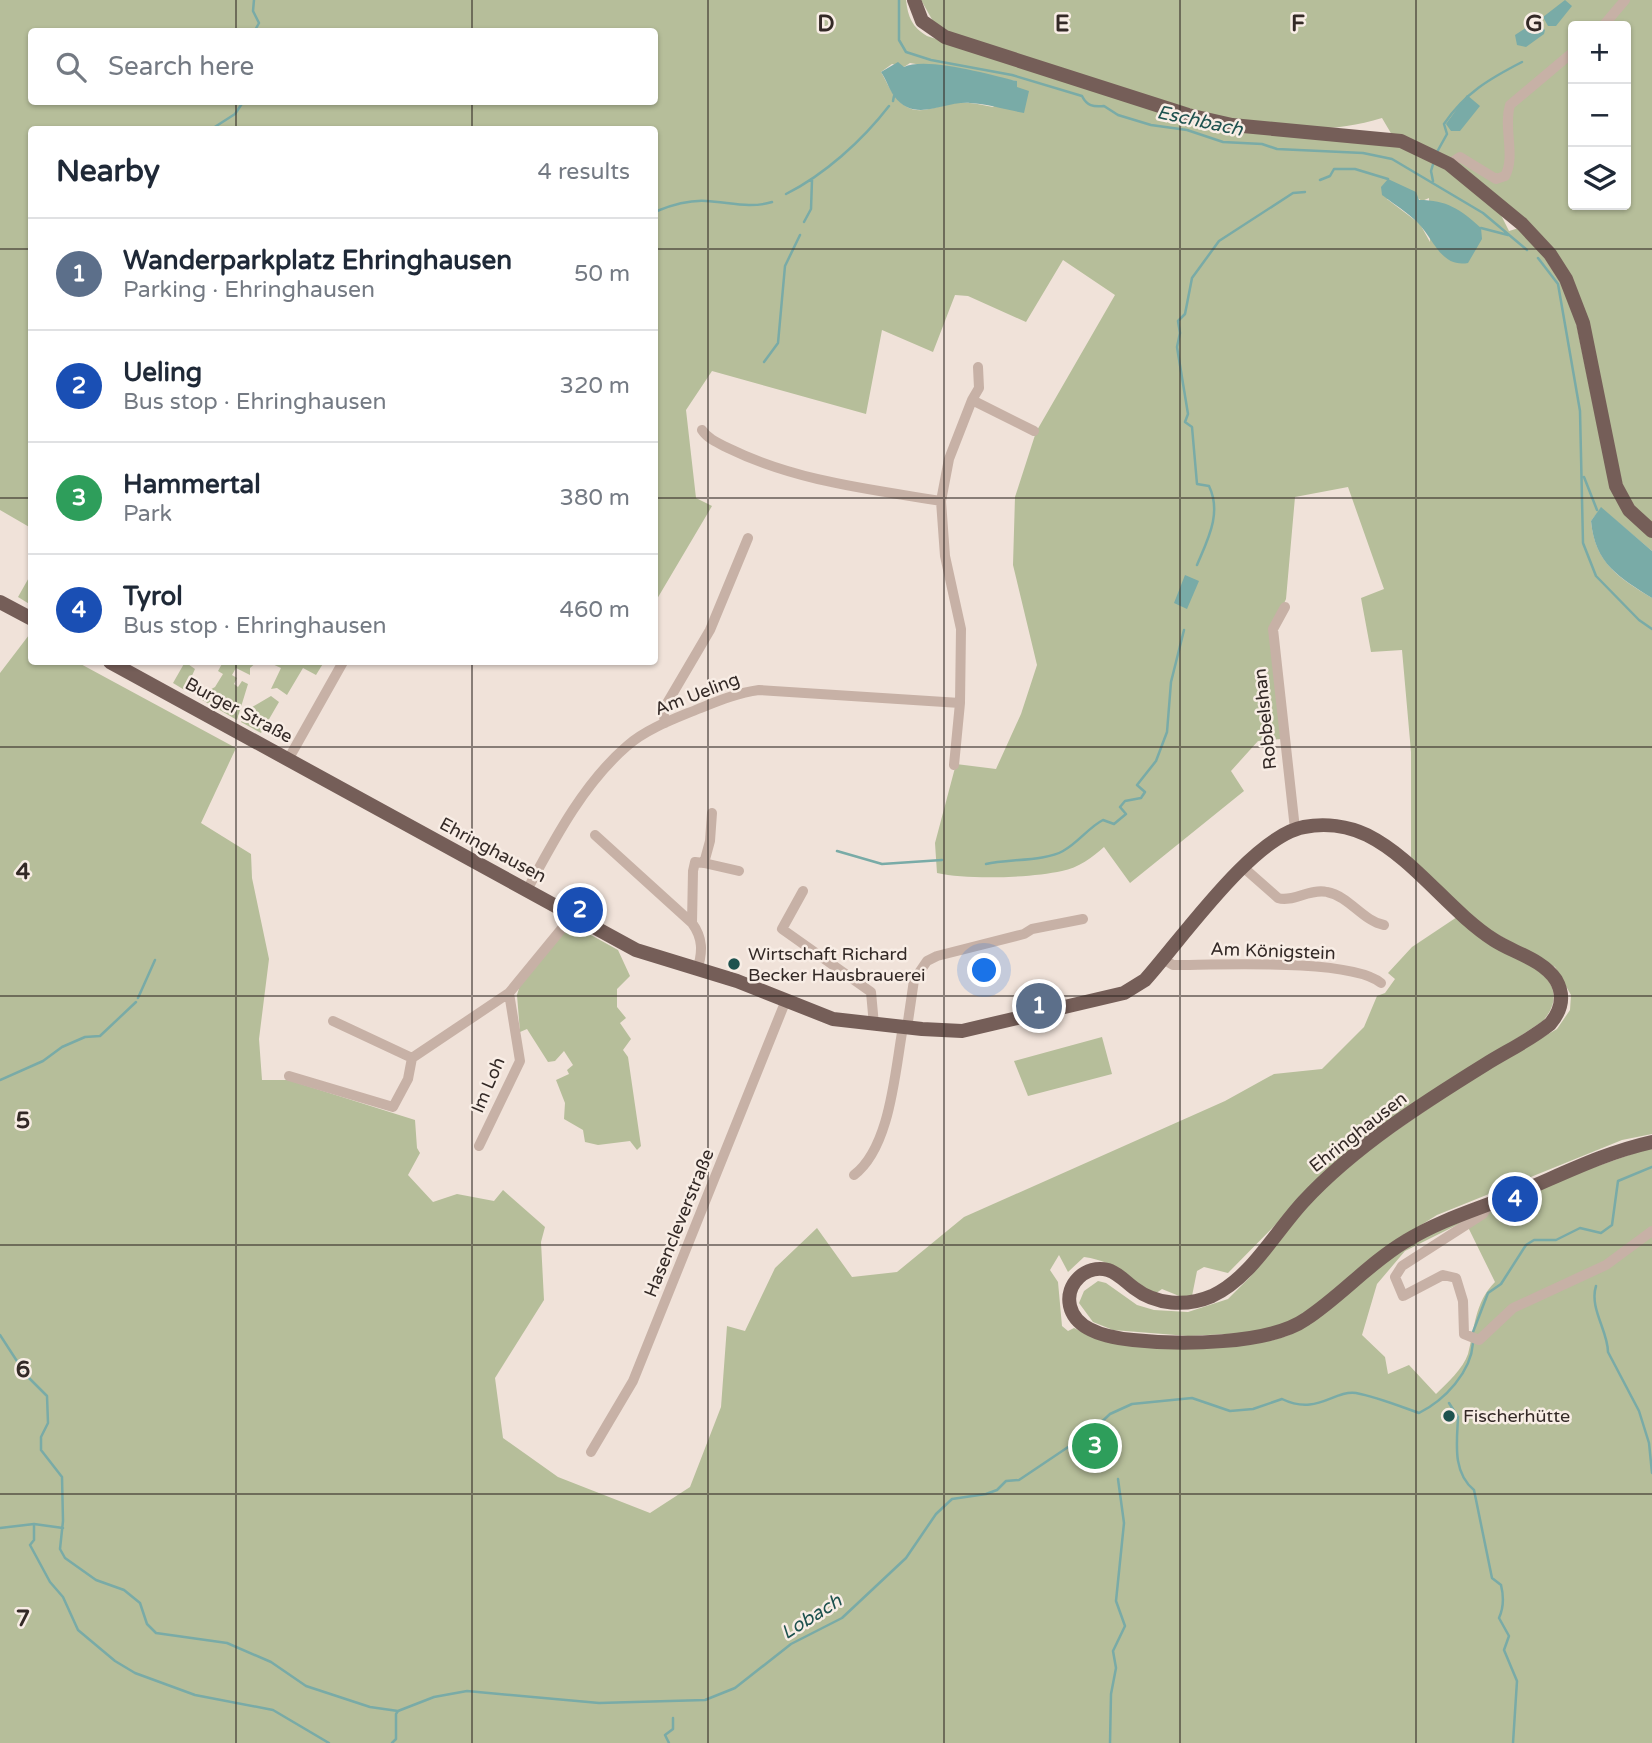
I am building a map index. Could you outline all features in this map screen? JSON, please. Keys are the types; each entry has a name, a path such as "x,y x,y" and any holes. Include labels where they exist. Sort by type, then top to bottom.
{"main road":[{"path":"914,0 922,21 945,37 1150,104 1220,123 1388,139 1439,158 1522,224 1562,271 1583,323 1616,486 1629,510 1652,531"},
{"path":"0,602 28,617"},
{"name":"Burger Straße","path":"116,665 349,793"},
{"name":"Ehringhausen","path":"349,793 646,954 737,981 843,1022 967,1030 1118,995 1141,984 1244,868 1272,842 1295,829 1339,827 1363,833 1383,845 1482,931 1548,971 1560,990 1559,1012 1540,1031 1445,1091 1334,1172 1301,1204 1239,1277 1218,1292 1187,1303 1165,1302 1142,1294 1114,1273 1094,1270 1080,1276 1072,1287 1069,1299 1072,1312 1088,1328 1129,1339 1177,1341 1277,1334 1308,1318 1402,1243 1601,1157 1652,1142"}],"street":[{"path":"1607,21 1625,0"},
{"path":"1439,158 1460,157 1496,179 1505,176 1509,165 1507,122 1510,105 1568,56"},
{"path":"954,765 960,703 961,629 945,556 941,501 952,447 979,388 978,367"},
{"path":"972,400 1034,432"},
{"path":"702,430 710,439 751,459 796,474 941,501"},
{"path":"665,723 663,710 710,630 748,538"},
{"name":"Robbelshan","path":"1285,607 1273,629 1295,829"},
{"path":"289,758 341,665"},
{"name":"Am Ueling","path":"527,890 561,828 614,759 628,744 665,723 742,692 759,690 960,703"},
{"path":"704,863 710,841 712,813"},
{"path":"595,835 692,923 697,930 703,952 698,970"},
{"path":"692,923 695,863 739,872"},
{"path":"1244,868 1278,898 1284,900 1309,891 1326,891 1384,925"},
{"path":"803,891 782,929 871,992 874,1025"},
{"path":"289,1076 393,1107 408,1079 412,1058 509,993 573,915"},
{"path":"855,1174 864,1167 889,1106 919,970 937,956 1024,934 1044,926 1083,919"},
{"name":"Am Königstein","path":"1163,959 1173,965 1322,968 1372,975 1381,983"},
{"name":"Im Loh","path":"479,1146 520,1061 509,993"},
{"name":"Hasencleverstraße","path":"591,1452 633,1381 786,1000"},
{"path":"333,1021 412,1058"},
{"path":"1490,1204 1483,1214 1402,1266 1395,1277 1404,1296 1443,1275 1456,1278 1463,1301 1464,1334 1479,1340 1513,1308 1606,1265 1651,1231"}],"green space":[{"path":"0,0 906,0 912,21 927,36 1166,114 1400,146 1450,170 1497,207 1509,231 1519,228 1550,263 1572,303 1609,482 1626,513 1652,537 1652,551 1601,508 1591,521 1593,536 1603,559 1619,576 1652,598 1652,1134 1622,1140 1437,1215 1386,1247 1299,1318 1264,1332 1188,1336 1113,1330 1093,1322 1079,1303 1084,1291 1098,1281 1106,1283 1137,1305 1154,1310 1188,1312 1228,1299 1250,1277 1316,1194 1377,1144 1477,1075 1557,1029 1570,1010 1571,995 1555,967 1483,926 1411,861 1411,752 1402,650 1371,652 1361,598 1384,589 1348,487 1295,497 1286,599 1272,630 1281,739 1258,741 1231,771 1244,791 1130,883 1104,847 1079,865 1049,873 982,877 937,873 935,843 956,764 996,769 1021,714 1037,665 1013,565 1015,497 1036,432 1115,295 1063,260 1026,322 968,296 955,295 933,352 882,330 866,414 712,371 686,410 696,498 712,506 658,597 658,126 28,126 28,526 0,510","holes":["910,63 1016,81 1017,87 993,107 960,103 914,110 901,103 881,72 892,64 904,67","1416,197 1422,201 1429,198 1430,242 1420,224 1387,199"]},
{"path":"921,0 1652,0 1652,526 1625,497 1588,325 1515,212 1392,135 1382,118 1349,126 1315,128 1247,122 1180,106 956,36 934,23"},
{"path":"28,579 28,603 18,597"},
{"path":"28,636 28,665 83,665 236,748 201,823 251,854 252,878 269,959 259,1039 262,1080 288,1080 415,1120 417,1148 420,1153 408,1175 433,1202 457,1194 494,1201 503,1190 545,1227 541,1242 544,1300 495,1378 503,1438 558,1477 650,1513 690,1487 721,1407 727,1326 745,1331 775,1268 817,1228 852,1277 897,1272 964,1217 1225,1101 1274,1074 1322,1069 1364,1027 1377,996 1385,993 1395,979 1388,973 1412,947 1457,917 1509,950 1546,978 1554,995 1553,1004 1543,1021 1353,1146 1228,1273 1204,1267 1197,1271 1192,1296 1184,1298 1162,1289 1155,1294 1114,1267 1096,1259 1084,1257 1068,1272 1059,1255 1050,1270 1058,1282 1062,1326 1068,1331 1074,1328 1095,1338 1270,1341 1287,1336 1303,1328 1374,1269 1418,1238 1558,1180 1652,1147 1652,1743 0,1743 0,673","holes":["1465,1221 1495,1282 1488,1290 1476,1316 1466,1360 1436,1394 1409,1365 1388,1374 1385,1357 1362,1335 1377,1284 1405,1251"]},
{"path":"183,665 195,669 190,680 191,694 173,683"},
{"path":"221,665 254,665 250,668 250,675 236,668 232,675 237,678 234,684 238,687 242,681 248,684 237,720 197,697 215,687 223,674 218,671"},
{"path":"274,665 322,665 316,675 303,668 287,695 277,688 271,689 281,668"},
{"path":"271,696 279,702 261,733 241,722 249,709"},
{"path":"568,928 582,930 618,950 630,976 617,989 617,1007 626,1018 620,1023 631,1039 623,1050 628,1057 641,1146 637,1150 630,1141 598,1145 585,1142 583,1130 564,1119 565,1103 556,1080 569,1074 567,1070 573,1065 564,1051 555,1061 548,1062 527,1029 520,1032 517,995 520,985"},
{"path":"1102,1037 1112,1074 1028,1096 1014,1061"}],"water":[{"path":"1565,0 1572,6 1556,26 1548,26 1543,17"},
{"path":"1536,21 1545,30 1544,34 1526,47 1517,45 1515,35"},
{"path":"898,62 904,67 914,64 942,65 1017,81 1017,87 1029,91 1024,113 970,103 911,109 894,96 881,72"},
{"path":"1467,95 1480,106 1460,131 1451,131 1446,124"},
{"path":"1388,179 1416,192 1419,200 1453,207 1481,228 1482,239 1468,263 1451,261 1444,256 1418,223 1382,195 1381,187"},
{"path":"1601,507 1652,551 1652,598 1619,576 1603,559 1593,536 1591,521"},
{"path":"1185,575 1199,581 1187,609 1174,603"}],"waterway":[{"path":"254,0 253,11 259,23 256,28"},
{"name":"Eschbach","path":"899,0 899,40 906,52 931,60 1012,75 1082,96 1088,104 1104,106 1118,115 1151,125 1187,130 1223,142 1262,144 1277,149 1363,153 1392,159 1483,213 1527,250"},
{"path":"1437,152 1447,134 1444,124 1460,104 1488,81 1522,62"},
{"path":"893,101 894,96"},
{"path":"216,126 235,114 241,105"},
{"path":"786,194 842,156 889,106"},
{"path":"1433,181 1431,171 1434,161"},
{"path":"1320,180 1330,176 1334,169 1355,169 1388,179"},
{"path":"804,222 811,209 812,180"},
{"path":"1197,565 1212,526 1214,506 1209,486 1197,484 1192,427 1185,422 1188,414 1177,347 1180,333 1178,321 1185,314 1192,278 1219,241 1293,193 1305,192"},
{"path":"658,211 694,201 747,205 772,202"},
{"path":"1481,228 1508,235"},
{"path":"764,362 778,343 785,266 800,235"},
{"name":"Eschbach","path":"1538,258 1558,284 1580,411 1583,543 1596,576 1639,620 1652,629"},
{"path":"1584,477 1597,510"},
{"path":"986,864 1056,854 1068,848 1103,820 1114,824 1126,814 1120,807 1125,801 1141,798 1145,792 1137,785 1156,761 1167,732 1171,682 1184,630"},
{"path":"837,851 882,864 942,860"},
{"path":"138,998 155,960"},
{"path":"0,1080 43,1061 62,1047 85,1037 100,1036 136,1002"},
{"name":"Lobach","path":"1473,1332 1488,1293 1501,1284 1526,1245 1534,1240 1556,1240 1580,1228 1601,1233 1612,1225 1618,1181 1652,1167"},
{"path":"1596,1286 1595,1303 1608,1352 1639,1411 1649,1443 1652,1473"},
{"name":"Lobach","path":"0,1335 26,1375 47,1396 48,1423 41,1437 41,1450 62,1477 63,1521 60,1549 65,1558 96,1580 124,1590 140,1603 147,1624 156,1633 227,1643 271,1662 306,1686 370,1707 398,1711 434,1697 467,1691 599,1703 705,1700 735,1688 791,1644 842,1618 906,1558 936,1514 952,1499 986,1494 997,1490 1006,1481 1019,1480 1092,1431 1110,1414 1132,1404 1192,1398 1230,1411 1253,1409 1282,1399 1294,1404 1315,1404 1348,1393 1380,1399 1419,1413 1438,1401 1455,1384 1467,1364 1473,1343"},
{"path":"1449,1403 1458,1417 1459,1466 1462,1475 1474,1490 1492,1578 1502,1589 1503,1606 1499,1618 1509,1636 1504,1650 1517,1681 1513,1743"},
{"path":"1092,1432 1110,1457"},
{"path":"1110,1743 1111,1694 1116,1668 1113,1651 1125,1626 1116,1601 1124,1523 1118,1479"},
{"path":"0,1528 34,1524"},
{"path":"63,1528 34,1524 34,1540 30,1545 50,1582 63,1597 78,1630 115,1661 135,1673 195,1695 273,1710 329,1743"},
{"path":"392,1743 396,1739 398,1711"},
{"path":"669,1743 665,1735 673,1729 673,1718"}],"place":[{"name":"Ueling","path":"580,910"},
{"name":"Wirtschaft Richard Becker Hausbrauerei","path":"734,964"},
{"name":"Wanderparkplatz Ehringhausen","path":"1039,1006"},
{"name":"Tyrol","path":"1515,1199"},
{"name":"Fischerhütte","path":"1449,1416"},
{"name":"Hammertal","path":"1095,1446"}]}
